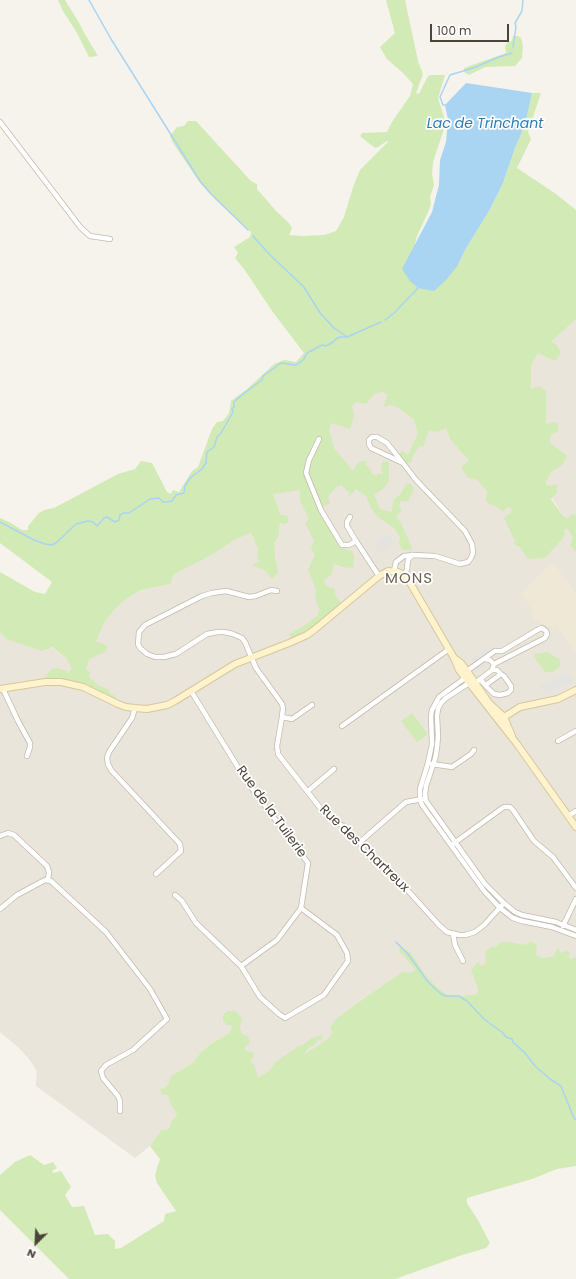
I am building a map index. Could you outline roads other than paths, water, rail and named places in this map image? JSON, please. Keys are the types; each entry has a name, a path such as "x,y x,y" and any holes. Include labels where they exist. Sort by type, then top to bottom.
{"street":[{"path":"0,122 81,228 90,236 110,239"},
{"path":"394,571 396,562 404,556 439,556 460,564 470,560 474,550 465,531 416,480 403,463 385,441 374,437 369,440 371,448 403,463"},
{"path":"319,439 307,467 307,477 321,510 342,545 349,545 356,541"},
{"path":"350,517 347,522 347,526 379,576"},
{"path":"405,576 408,560 412,555"},
{"path":"27,756 30,743 2,689 53,682 68,683 83,687 118,704 135,708 157,708 167,705 225,669 251,657 289,643 314,630 379,576 385,572 394,571 405,576 454,658 459,670 466,673 475,682 489,703 504,717 516,744"},
{"name":"Rue des Chartreux","path":"277,591 271,590 249,597 226,591 219,591 206,595 149,622 142,628 138,636 138,644 143,652 150,656 164,657 176,654 207,634 218,632 229,633 242,638 261,676 282,704 282,717 277,746 278,754 325,814 343,826 360,842 364,851 373,860 387,869 443,929 453,934"},
{"path":"576,930 564,924 522,915 515,912 504,903 485,884 428,805 425,798 431,764 438,742 436,718 442,697 475,682 492,670 494,664 545,638 547,634 546,631 539,628 502,651 495,650 466,673 442,697 434,706 431,714 431,764 421,784 420,799 425,811 450,846 484,891 500,908 513,918 546,925 576,936"},
{"path":"342,726 449,650"},
{"path":"485,659 490,660 494,664"},
{"path":"475,682 485,685 494,694 500,695 511,690 511,686 504,676 495,669 492,670"},
{"path":"485,685 501,674"},
{"path":"475,682 487,705 498,721 576,826"},
{"path":"498,721 520,707 558,699 576,690"},
{"name":"Rue de la Tuilerie","path":"191,691 247,782 307,860 308,867 301,908 277,940 241,966"},
{"path":"282,717 292,719 312,705"},
{"path":"135,708 132,718 109,752 107,758 111,770 180,844 181,851 156,874"},
{"path":"431,719 436,718"},
{"path":"558,741 576,731"},
{"path":"431,764 452,767 474,750"},
{"path":"308,791 334,769"},
{"path":"360,842 406,802 425,798"},
{"path":"450,846 504,807 510,807 534,841 553,857 576,888"},
{"path":"568,816 576,811"},
{"path":"0,836 8,833 14,835 47,866 49,872 48,880"},
{"path":"0,909 17,895 42,882 48,880 55,883 112,939 150,989 167,1019 133,1050 106,1065 101,1071 103,1078 118,1096 120,1101 120,1112"},
{"path":"175,895 182,901 196,923 241,966 260,997 285,1018 324,995 348,961 347,953 337,935 301,908"},
{"path":"562,930 576,899"},
{"path":"463,961 455,945 453,934 465,935 475,932 484,926 504,903"}],"water":[{"name":"Lac de Trinchant","path":"466,83 532,93 525,125 503,183 458,265 446,280 434,291 418,288 410,281 402,269 432,212 439,185 440,160 446,142 448,120 445,105"}],"waterway":[{"path":"89,0 111,39 200,181 211,194 248,230"},
{"path":"513,47 516,27 515,23 522,11 523,0"},
{"path":"445,105 443,105 440,97 450,75 512,53"},
{"path":"253,236 271,256 304,287 320,313 334,328 346,336"},
{"path":"385,320 394,313 418,288"},
{"path":"0,522 34,540 52,545 76,524 88,521 93,522 97,526 104,518 107,517 115,522 119,520 120,515 123,513 129,513 150,499 159,498 163,502 172,501 176,495 184,493 185,486 190,478 202,469 206,463 207,452 214,447 217,437 221,433 233,412 232,409 234,407 234,402 262,380 263,376 281,363 298,364 304,359 307,353 322,345 326,346 340,337 347,337 381,322"},
{"path":"396,942 408,954 428,982 441,994 446,996 459,996 467,1001 484,1019 506,1037 512,1039 535,1066 561,1086 576,1120"}],"district":[{"name":"MONS","path":"409,579"}]}
